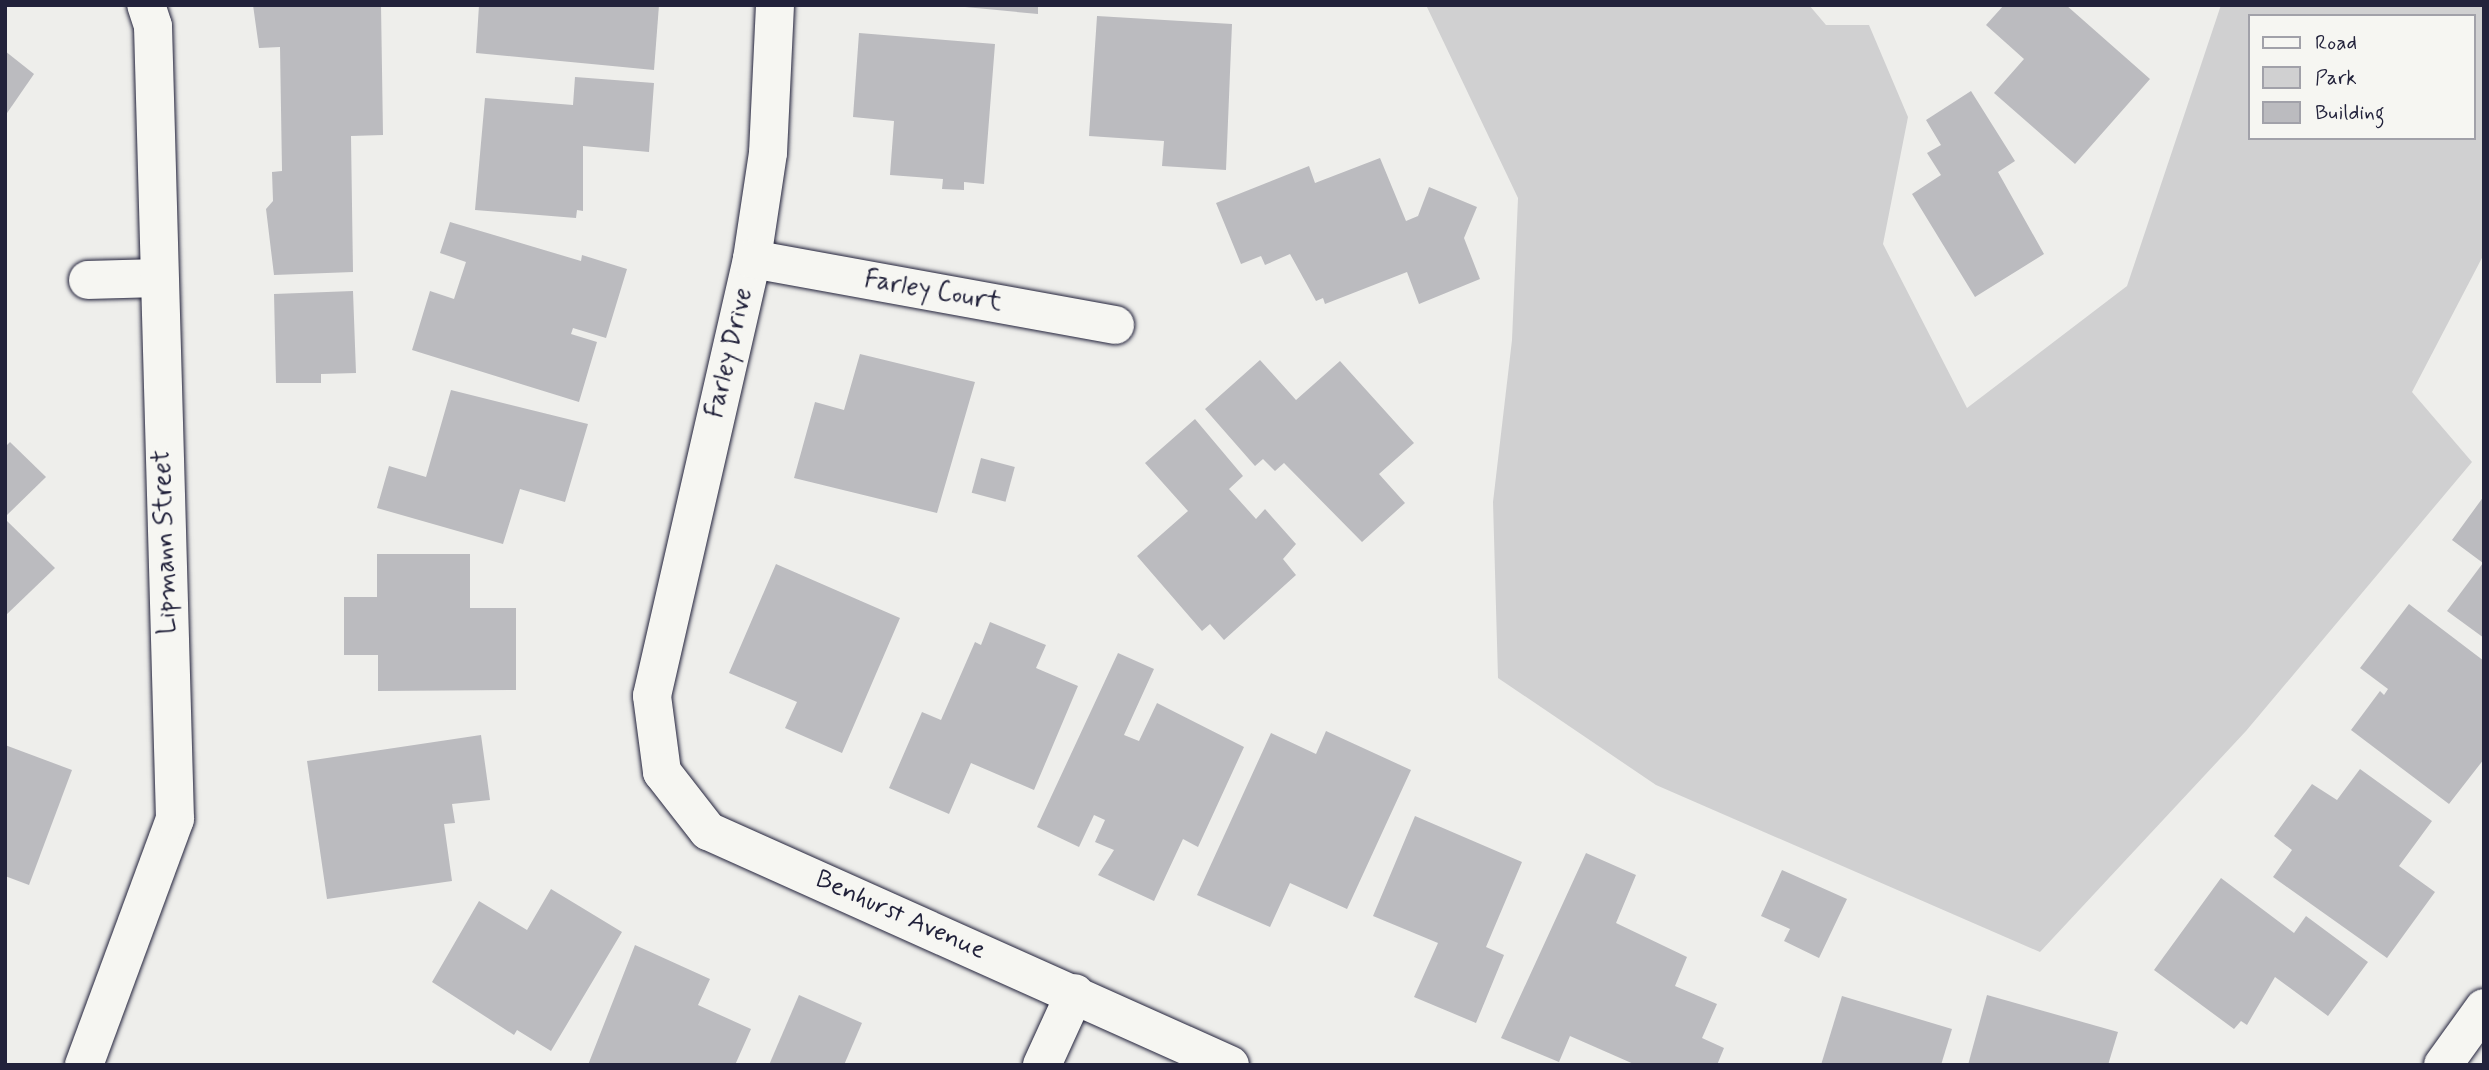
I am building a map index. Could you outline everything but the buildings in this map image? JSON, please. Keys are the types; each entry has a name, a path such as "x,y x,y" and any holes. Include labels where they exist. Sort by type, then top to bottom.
{"street":[{"name":"Lipmann Street","path":"84,1065 175,819 153,26 146,5"},
{"name":"Farley Drive","path":"652,696 752,258 768,153 775,5"},
{"name":"Farley Court","path":"752,258 1115,325"},
{"path":"88,280 158,278"},
{"name":"Benhurst Avenue","path":"652,696 662,772 708,831 1075,993 1230,1065"},
{"path":"1042,1065 1075,993"},
{"path":"2444,1065 2484,1008"}],"green space":[{"path":"1426,5 1809,5 1826,25 1869,25 1908,117 1883,244 1967,408 2127,286 2221,5 2484,5 2484,254 2412,392 2472,462 2246,731 2040,952 1656,785 1498,678 1493,502 1512,340 1518,198"}]}
